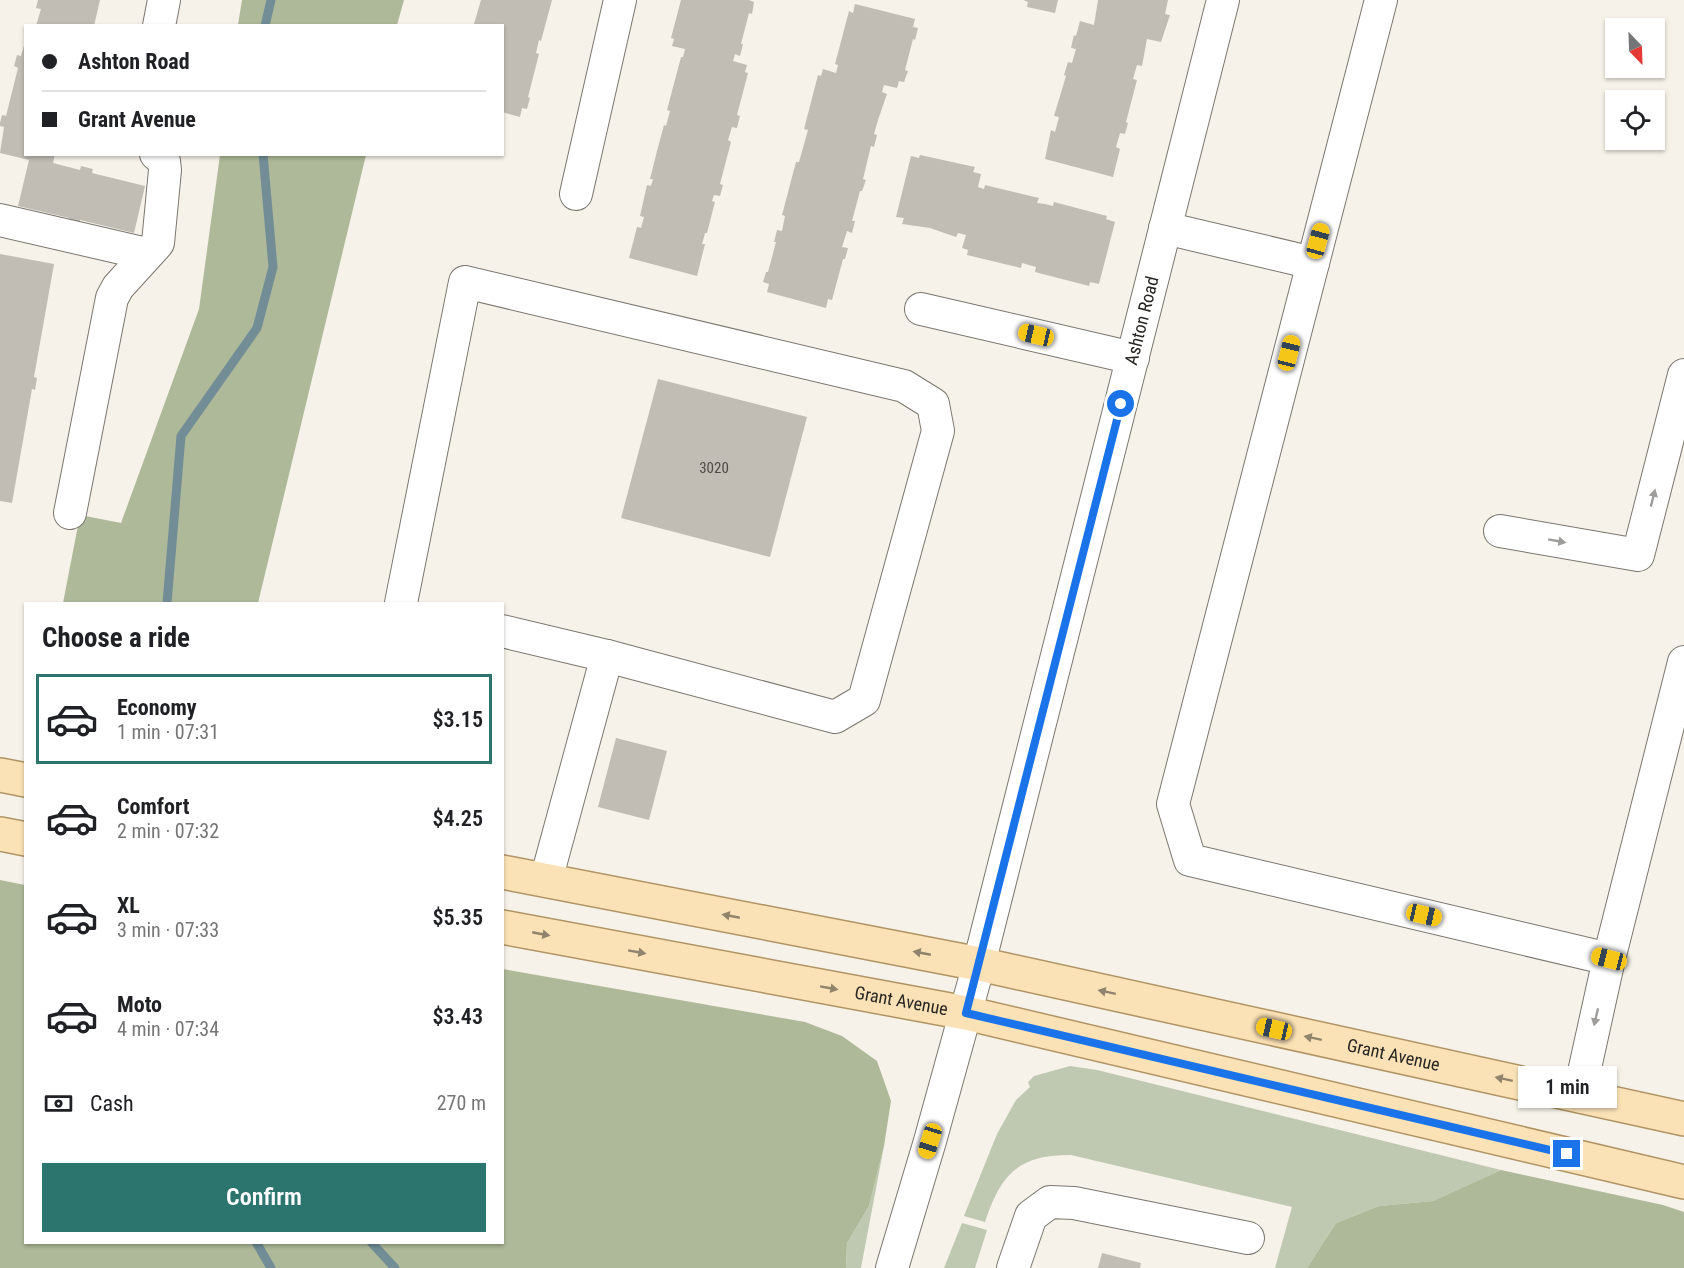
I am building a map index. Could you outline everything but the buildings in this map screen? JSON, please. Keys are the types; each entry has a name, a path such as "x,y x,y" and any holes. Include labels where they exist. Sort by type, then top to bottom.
{"main road":[{"path":"0,776 24,780"},
{"path":"0,834 24,839"},
{"name":"Grant Avenue","path":"504,872 979,964 1684,1119"},
{"name":"Grant Avenue","path":"504,927 966,1013 1684,1182"}],"street":[{"path":"159,24 164,0"},
{"path":"576,194 620,0"},
{"name":"Ashton Road","path":"892,1268 979,964 1223,0"},
{"path":"1381,0 1173,804 1190,860 1609,959"},
{"path":"70,513 112,298 118,286 158,243 165,170 164,161 158,156"},
{"path":"0,220 147,254"},
{"path":"1165,228 1313,263"},
{"path":"401,602 465,282 904,386 933,404 938,431 864,700 834,717 607,656 504,631"},
{"path":"921,309 1133,358"},
{"path":"1500,531 1638,555 1684,375"},
{"path":"546,880 607,656"},
{"path":"1579,1095 1609,959 1684,662"},
{"path":"1013,1268 1031,1216 1050,1202 1074,1203 1248,1239"}],"green space":[{"path":"242,0 404,0 397,24 238,24"},
{"path":"220,156 366,156 258,602 63,602 80,515 121,523 199,309"},
{"path":"0,880 24,885 24,1244 504,1244 504,969 805,1022 842,1036 877,1061 891,1101 884,1146 869,1206 847,1243 846,1268 0,1268"},
{"path":"1070,1066 1097,1070 1501,1170 1433,1201 1379,1206 1336,1223 1307,1268 1275,1268 1292,1207 1071,1155 1037,1159 1014,1170 998,1191 985,1222 964,1216 997,1134 1016,1100 1030,1087 1028,1082 1034,1076"},
{"path":"884,1146 861,1268 846,1268 847,1243 869,1206"},
{"path":"1501,1170 1663,1205 1684,1212 1684,1268 1307,1268 1336,1223 1379,1206 1433,1201"},
{"path":"962,1223 987,1230 975,1268 944,1268"}],"waterway":[{"path":"265,24 271,0"},
{"path":"167,602 181,436 257,328 273,267 263,156"},
{"path":"257,1244 271,1268"},
{"path":"373,1244 395,1268"}],"route":[{"path":"1121,404 966,1013 1567,1154"}]}
